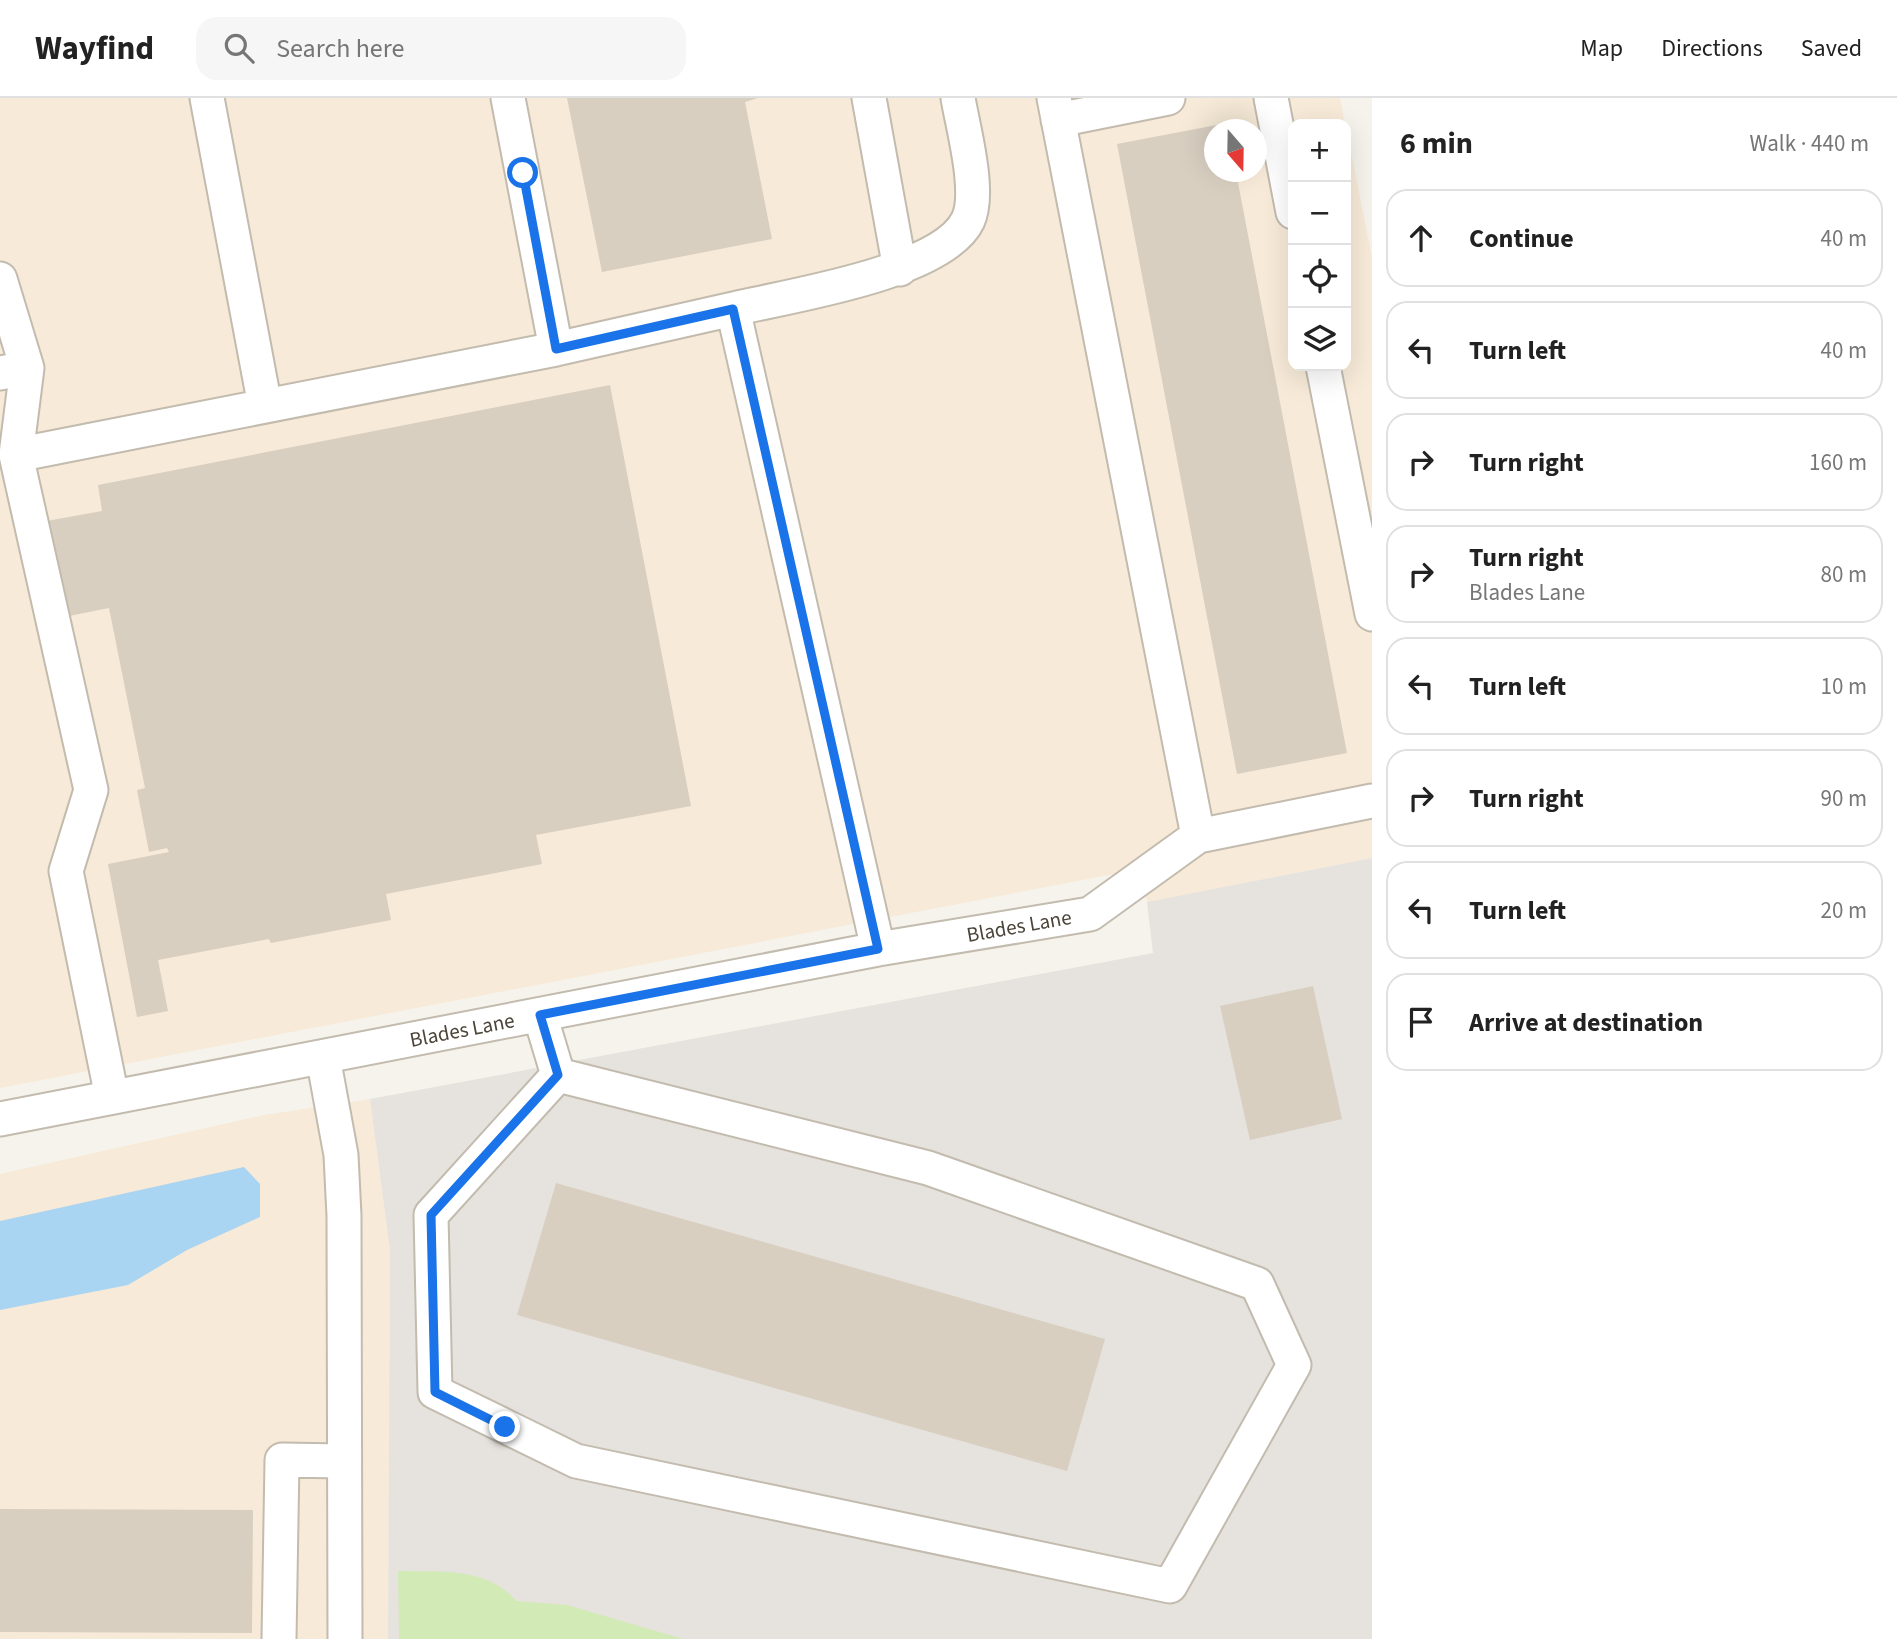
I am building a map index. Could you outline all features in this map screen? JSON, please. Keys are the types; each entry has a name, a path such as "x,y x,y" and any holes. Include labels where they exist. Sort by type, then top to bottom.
{"street":[{"path":"207,98 265,406"},
{"path":"508,98 556,349"},
{"path":"869,98 900,269"},
{"path":"16,455 556,349 900,269 940,249 968,220 973,177 958,98"},
{"path":"1168,98 1056,109 1198,835 1372,802"},
{"path":"1271,98 1288,186"},
{"path":"0,279 13,370 16,455 91,790 66,871 112,1097"},
{"path":"733,309 878,949"},
{"path":"1324,371 1372,614"},
{"name":"Blades Lane","path":"0,1119 878,949 1090,914 1198,835"},
{"path":"540,1015 558,1075"},
{"path":"323,1057 341,1155 344,1204 345,1639"},
{"path":"558,1075 928,1168 1257,1284 1294,1365 1170,1586 576,1461 435,1392 431,1215 558,1075"},
{"path":"279,1639 282,1460 344,1461"}],"shaded area":[{"path":"0,98 1340,98 1344,119 1288,119 1288,371 1351,371 1351,152 1372,257 1372,858 1147,902 1140,869 0,1088"},
{"path":"1372,858 1372,1639 388,1639 390,1251 370,1099 1153,953 1147,902"},
{"path":"370,1099 390,1251 388,1639 0,1639 0,1174 264,1115"}],"green space":[{"path":"398,1571 477,1576 504,1590 516,1601 567,1605 683,1639 399,1639"}],"water":[{"path":"244,1167 260,1184 260,1217 187,1250 128,1285 0,1310 0,1221"}],"building":[{"path":"567,98 758,98 745,102 772,239 602,272"},
{"path":"1204,127 1204,182 1238,182 1347,753 1237,774 1117,144"},
{"path":"610,385 691,806 536,835 542,864 386,894 391,920 271,943 269,939 158,960 168,1011 137,1017 108,864 169,852 167,848 149,852 137,790 145,788 109,608 59,618 41,522 102,511 98,485"},
{"path":"1313,986 1342,1119 1250,1140 1220,1006"},
{"path":"556,1183 1105,1339 1067,1471 517,1315"},
{"path":"0,1509 253,1510 252,1633 0,1632"}],"route":[{"path":"505,1427 435,1392 431,1215 558,1075 540,1015 878,949 733,309 556,349 523,173"}]}
